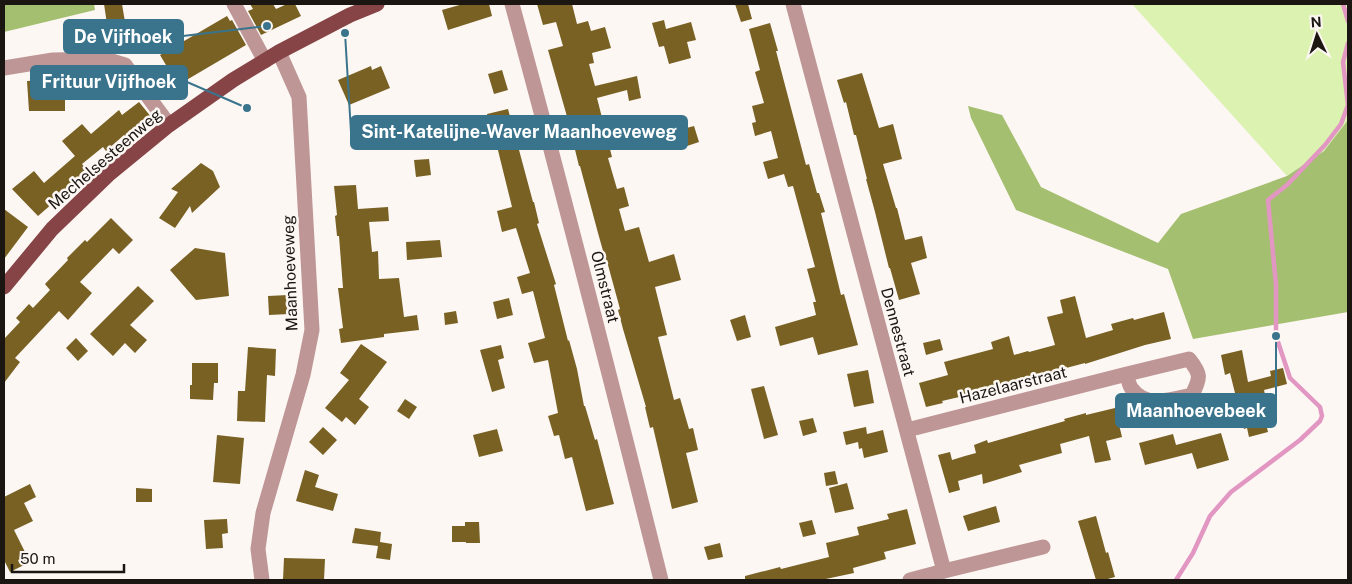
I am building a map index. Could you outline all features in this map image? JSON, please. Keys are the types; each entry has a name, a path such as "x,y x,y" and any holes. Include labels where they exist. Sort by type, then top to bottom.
{"main road":[{"name":"Mechelsesteenweg","path":"4,287 52,229 108,175 169,125 233,80 279,52 350,15 377,4"}],"street":[{"path":"234,4 265,61"},
{"name":"Olmstraat","path":"512,4 591,302 661,580"},
{"name":"Dennestraat","path":"793,4 944,571"},
{"name":"Maanhoeveweg","path":"262,580 258,549 263,513 303,375 312,330 299,97 279,52"},
{"path":"4,68 53,60 106,59 125,65 169,125"},
{"name":"Hazelaarstraat","path":"906,430 1127,374"},
{"path":"910,580 1042,547"}],"green space":[{"path":"4,4 94,4 95,10 4,32"},
{"path":"1132,4 1348,4 1348,120 1324,151 1287,176"},
{"path":"968,106 1002,115 1041,187 1158,243 1181,214 1287,176 1324,151 1348,120 1348,312 1193,339 1168,269 1016,210 971,118"}],"building":[{"path":"104,4 122,4 125,22 107,24"},
{"path":"250,4 273,4 276,9 287,4 295,4 301,16 261,35 248,11 253,9"},
{"path":"463,4 489,4 492,16 448,30 442,10"},
{"path":"537,4 572,4 577,24 588,21 591,31 605,27 611,48 592,53 594,63 589,64 595,86 637,76 641,98 629,101 627,90 597,98 612,157 608,158 617,189 624,187 629,206 619,209 625,231 639,227 649,262 674,254 681,280 655,287 667,335 658,337 674,400 680,398 689,429 693,428 698,450 686,453 698,502 672,509 653,427 650,428 646,407 618,310 620,309 548,50 563,46 556,22 543,25"},
{"path":"735,4 748,4 752,19 741,22"},
{"path":"227,16 230,21 232,20 246,45 178,85 160,55"},
{"path":"664,20 666,29 691,22 696,40 687,42 691,58 669,64 664,46 659,47 652,23"},
{"path":"770,23 806,165 809,164 817,193 819,193 825,212 821,213 841,295 844,294 858,345 818,355 813,337 780,346 775,327 816,315 813,302 816,302 807,269 815,267 793,186 788,187 784,174 768,179 763,162 778,158 771,131 755,136 752,123 756,122 752,106 764,103 755,72 760,70 749,29"},
{"path":"371,66 372,70 381,66 390,88 349,105 338,80"},
{"path":"502,70 508,90 494,94 488,74"},
{"path":"862,73 879,128 893,124 902,159 883,164 905,240 922,236 927,258 911,263 920,294 899,300 889,268 856,135 854,135 846,102 844,103 837,80"},
{"path":"58,76 59,84 75,83 76,97 65,97 65,111 29,111 27,81 47,80 47,77"},
{"path":"139,102 152,118 127,138 124,135 106,151 103,147 82,164 86,169 79,175 82,178 38,216 12,189 34,171 44,183 75,156 62,141 82,124 91,134 119,110 122,115"},
{"path":"508,109 534,202 539,223 537,224 556,284 554,285 577,369 584,406 595,440 597,439 614,504 586,511 572,457 565,459 559,435 554,436 548,416 558,413 548,360 534,363 528,343 545,338 533,291 522,294 517,277 530,273 516,228 502,232 497,211 512,207 493,130 491,131 487,114"},
{"path":"694,126 699,142 684,147 679,130"},
{"path":"429,159 431,175 416,177 414,160"},
{"path":"201,163 213,171 220,187 192,213 190,206 175,228 159,218 178,192 171,189"},
{"path":"356,185 358,209 388,207 389,221 369,222 372,252 378,251 379,279 399,278 404,317 417,315 419,330 384,334 384,337 341,343 339,329 343,328 338,288 343,288 339,236 337,236 335,216 337,215 334,186"},
{"path":"4,209 28,227 4,259"},
{"path":"111,218 133,240 119,254 113,248 80,282 92,293 68,320 59,311 15,358 20,362 4,383 4,339 20,322 16,318 29,304 33,308 50,290 45,284 68,260 67,258 85,240 87,242"},
{"path":"440,240 442,257 407,260 406,242"},
{"path":"195,248 225,253 229,296 196,300 170,270"},
{"path":"138,286 154,301 130,325 147,340 135,353 125,343 113,356 90,334"},
{"path":"288,295 289,314 269,315 268,296"},
{"path":"1075,296 1086,338 1113,330 1111,324 1164,312 1171,339 1036,376 1036,378 1019,383 942,401 943,403 926,407 919,383 948,375 944,362 993,349 991,342 1009,336 1014,355 1055,345 1047,317 1063,313 1060,300"},
{"path":"509,298 513,315 497,319 493,302"},
{"path":"456,311 458,323 445,325 444,313"},
{"path":"745,315 751,337 737,341 730,320"},
{"path":"76,338 88,351 78,361 66,348"},
{"path":"940,339 943,350 926,355 923,343"},
{"path":"361,344 387,362 359,399 369,407 355,425 346,417 342,422 325,408 349,380 340,373"},
{"path":"501,345 504,358 498,360 505,388 492,392 480,350"},
{"path":"248,347 276,349 275,376 267,375 265,422 237,421 238,391 245,391"},
{"path":"1242,350 1248,382 1271,376 1270,371 1283,368 1287,384 1264,390 1267,403 1261,404 1268,432 1249,437 1247,428 1244,429 1230,373 1225,375 1221,355"},
{"path":"192,363 218,363 218,383 214,383 213,400 190,399"},
{"path":"868,370 874,403 854,407 847,374"},
{"path":"764,386 778,435 764,439 751,389"},
{"path":"405,399 417,407 409,419 397,411"},
{"path":"1115,408 1122,437 1106,441 1111,460 1095,463 1089,436 1060,444 1062,453 1019,465 1022,472 983,484 982,474 958,481 960,490 949,493 938,455 950,452 952,460 976,453 974,445 987,440 988,443 1065,421 1064,419"},
{"path":"813,418 817,432 803,436 799,421"},
{"path":"323,427 337,440 323,455 309,442"},
{"path":"866,427 867,434 883,430 888,452 864,458 862,448 859,449 858,442 846,445 843,432"},
{"path":"497,429 503,451 479,457 473,435"},
{"path":"1221,433 1229,460 1197,469 1192,453 1145,465 1139,443 1173,434 1176,445"},
{"path":"217,435 244,438 240,484 213,482"},
{"path":"305,470 319,475 315,487 338,494 333,511 296,501"},
{"path":"835,471 838,484 826,486 824,473"},
{"path":"847,483 854,509 835,513 829,488"},
{"path":"30,484 36,497 24,503 33,521 14,530 30,562 10,572 4,560 4,497"},
{"path":"136,488 152,489 152,502 136,502"},
{"path":"996,506 1000,522 968,531 963,516"},
{"path":"907,509 916,544 884,552 886,559 853,568 854,573 821,580 745,580 745,576 829,557 826,543 859,535 857,527 889,519 887,514"},
{"path":"1096,516 1115,577 1104,580 1096,580 1078,521"},
{"path":"227,519 228,533 222,534 223,548 206,549 204,520"},
{"path":"812,520 816,534 803,537 799,523"},
{"path":"465,522 479,522 480,543 452,542 452,526 465,526"},
{"path":"355,528 381,532 380,542 392,544 390,560 376,558 378,546 352,543"},
{"path":"720,543 723,557 708,560 704,547"},
{"path":"284,558 325,559 324,580 283,580"}],"waterway":[{"path":"1343,4 1348,21"},
{"path":"1176,580 1193,553 1210,516 1231,492 1300,440 1320,421 1322,416 1320,407 1290,378 1276,336 1276,285 1268,200 1287,185 1325,145 1341,124 1348,105 1343,62 1348,43"}],"place":[{"name":"De Vijfhoek","path":"267,26"},
{"name":"Sint-Katelijne-Waver Maanhoeveweg","path":"345,33"},
{"name":"Frituur Vijfhoek","path":"247,108"},
{"name":"Maanhoevebeek","path":"1276,336"}]}
